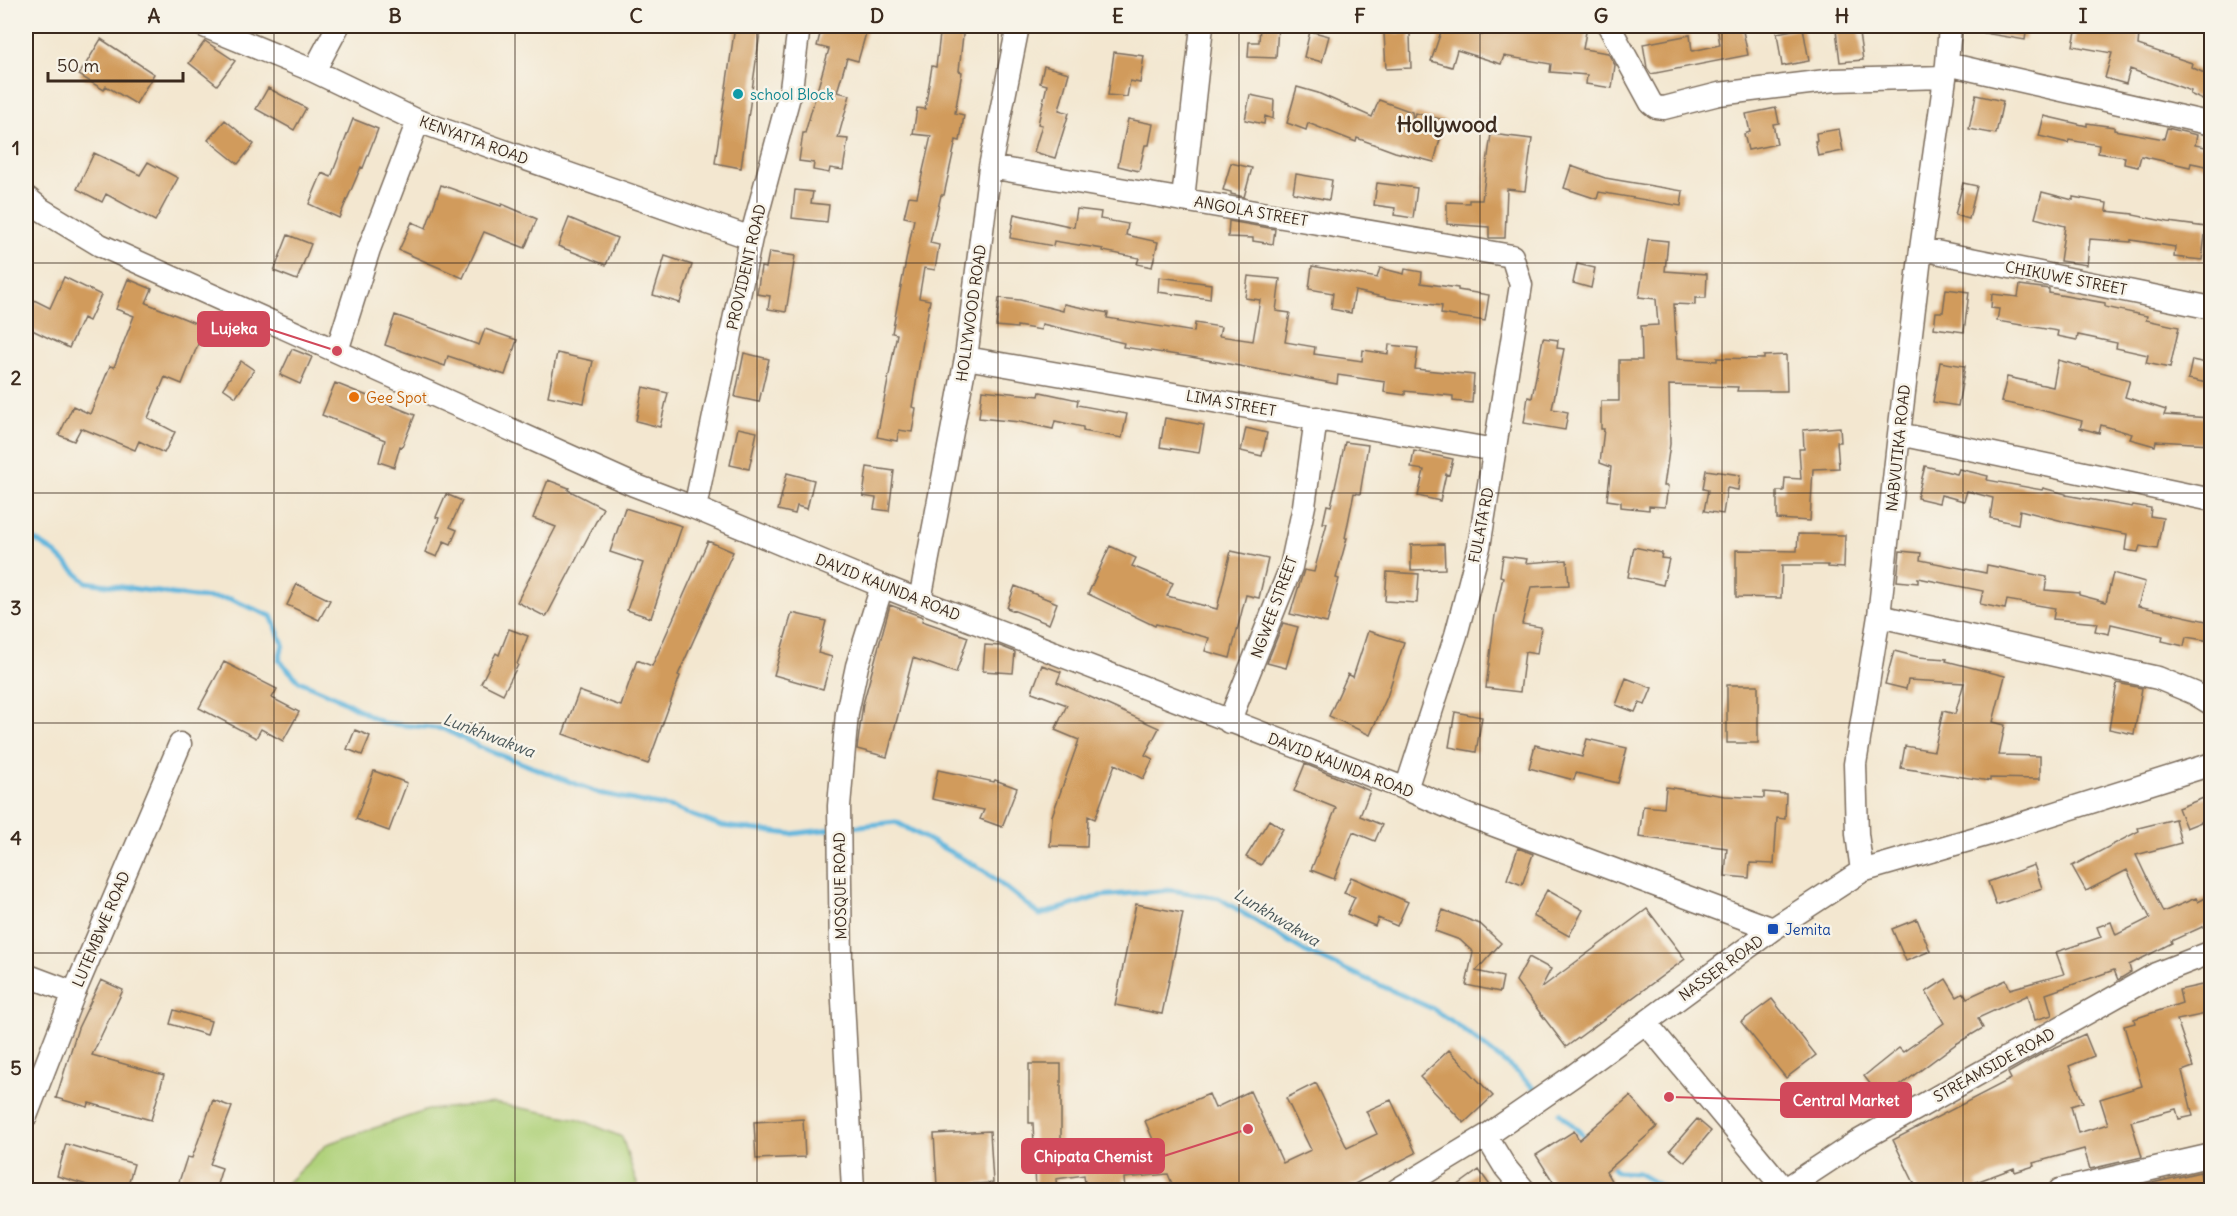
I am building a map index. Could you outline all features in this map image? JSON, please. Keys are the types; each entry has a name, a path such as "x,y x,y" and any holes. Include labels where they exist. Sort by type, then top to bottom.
{"street":[{"name":"KENYATTA ROAD","path":"204,26 314,71 418,121 751,238"},
{"path":"314,71 338,26"},
{"name":"PROVIDENT ROAD","path":"695,508 751,238 791,89 799,26"},
{"name":"HOLLYWOOD ROAD","path":"920,600 966,358 990,167 1018,26"},
{"path":"1183,199 1202,26"},
{"path":"1609,26 1651,103 1656,107 1664,108 1719,94 1834,80 1946,70 2211,124"},
{"name":"NABVUTIKA ROAD","path":"1862,871 1857,834 1855,764 1879,616 1921,249 1950,26"},
{"path":"337,351 369,249 418,121"},
{"name":"ANGOLA STREET","path":"990,167 1512,256"},
{"name":"DAVID KAUNDA ROAD","path":"26,197 42,210 100,245 634,485 882,586 1406,789 1467,815 1773,929"},
{"name":"CHIKUWE STREET","path":"1921,249 2211,308"},
{"name":"FULATA RD","path":"1406,789 1456,635 1479,547 1521,285 1512,256"},
{"name":"LIMA STREET","path":"966,358 1495,450"},
{"name":"NGWEE STREET","path":"1229,722 1291,567 1304,506 1316,418"},
{"path":"1899,434 2211,500"},
{"name":"MOSQUE ROAD","path":"853,1191 842,963 839,806 847,713 857,666 882,586"},
{"path":"1879,616 2158,678 2194,693 2211,704"},
{"name":"LUTEMBWE ROAD","path":"26,1116 74,993 180,744"},
{"name":"NASSER ROAD","path":"1397,1191 1486,1136 1573,1076 1773,929 1862,871 1986,835 2211,764"},
{"name":"STREAMSIDE ROAD","path":"1784,1190 1857,1142 2156,974 2211,952"},
{"path":"26,975 74,993"},
{"path":"1646,1023 1784,1190"},
{"path":"1486,1136 1505,1167 1524,1191"},
{"path":"2061,1191 2211,1155"}],"green space":[{"path":"494,1103 579,1119 622,1137 639,1190 280,1190 327,1144 428,1110"}],"building":[{"name":"school Block","path":"735,26 761,26 741,168 715,163"},
{"path":"822,26 868,26 858,61 847,58 837,92 850,95 838,138 848,139 843,170 830,168 829,173 813,170 814,163 799,161 803,133 805,133 829,49 817,46"},
{"path":"941,26 964,26 959,71 962,72 955,113 964,115 960,141 956,140 944,195 941,195 930,243 939,245 935,270 924,268 919,298 930,300 912,407 916,408 912,432 899,430 897,441 877,437 897,334 892,333 914,219 904,217 909,196 917,197 931,136 913,134 917,108 925,109 932,66 936,67"},
{"path":"1260,26 1278,26 1276,58 1248,57 1249,42 1259,42"},
{"path":"1443,26 1482,35 1485,26 1509,33 1510,26 1587,26 1583,49 1608,53 1615,65 1612,88 1586,84 1587,75 1550,72 1551,64 1504,56 1501,64 1457,50 1452,67 1431,61"},
{"path":"1717,26 1742,26 1748,55 1651,74 1647,68 1643,44 1690,35 1692,51 1720,45"},
{"path":"1985,26 2027,26 2025,40 1984,33"},
{"path":"2077,26 2104,26 2103,30 2139,34 2138,45 2192,63 2191,67 2211,76 2211,104 2190,94 2191,91 2130,69 2126,84 2105,78 2112,53 2073,46"},
{"path":"1858,27 1863,60 1840,62 1836,30"},
{"path":"1803,28 1809,61 1782,66 1777,33"},
{"path":"1310,31 1329,36 1322,62 1304,57"},
{"path":"1384,33 1410,33 1411,68 1386,69"},
{"path":"101,39 154,74 136,104 106,86 104,90 79,75"},
{"path":"205,41 235,61 217,85 189,63"},
{"path":"1114,52 1144,56 1140,83 1130,81 1127,97 1108,95"},
{"path":"1044,66 1069,73 1059,110 1069,113 1055,158 1034,152 1042,125 1038,124 1047,85 1040,83"},
{"path":"1297,87 1318,93 1372,117 1379,100 1412,112 1413,120 1415,113 1445,120 1434,162 1395,152 1357,138 1356,142 1308,123 1306,130 1287,123"},
{"path":"268,88 306,108 294,130 256,109"},
{"path":"1250,95 1274,100 1273,119 1265,116 1264,124 1245,120"},
{"path":"1976,95 2003,101 1996,134 1969,129"},
{"path":"1776,108 1779,123 1773,124 1777,144 1748,150 1744,134 1750,132 1746,114"},
{"path":"2044,116 2087,126 2087,123 2114,127 2114,130 2164,139 2167,128 2197,135 2195,145 2211,148 2211,167 2191,163 2190,167 2141,156 2138,167 2124,164 2125,157 2098,153 2099,145 2069,140 2068,143 2039,136"},
{"path":"353,119 378,129 363,168 361,167 339,218 309,204 322,173 331,177"},
{"path":"1128,119 1153,124 1149,145 1145,145 1139,171 1118,166"},
{"path":"225,120 254,144 238,164 208,140"},
{"path":"1839,129 1843,151 1818,156 1816,133"},
{"path":"1491,134 1532,139 1525,191 1507,189 1505,238 1489,238 1489,227 1447,224 1447,202 1469,203 1469,200 1482,200"},
{"path":"94,153 140,175 148,162 178,178 155,221 106,194 102,202 77,189"},
{"path":"1231,163 1252,168 1244,197 1223,190"},
{"path":"1571,166 1605,178 1683,191 1681,206 1599,192 1597,199 1564,188"},
{"path":"1296,174 1332,180 1329,200 1293,193"},
{"path":"1377,183 1417,188 1413,218 1394,215 1395,208 1374,205"},
{"path":"1963,183 1977,186 1969,219 1955,215"},
{"path":"441,185 501,206 502,204 537,219 525,248 484,232 463,278 399,250 412,222 426,228"},
{"path":"795,190 813,192 811,203 829,205 827,222 792,218"},
{"path":"2042,192 2073,200 2073,197 2107,203 2106,211 2206,227 2202,260 2174,257 2175,247 2131,240 2131,242 2090,239 2087,265 2060,261 2065,226 2035,218"},
{"path":"1077,209 1101,212 1100,219 1128,224 1126,235 1158,242 1152,267 1137,264 1139,258 1103,251 1103,249 1054,241 1053,246 1010,238 1014,214 1074,227"},
{"path":"569,218 617,238 606,265 558,246"},
{"path":"1229,221 1275,229 1273,244 1253,241 1253,238 1228,237"},
{"path":"288,235 311,244 297,280 274,271"},
{"path":"1648,239 1668,241 1665,271 1707,274 1706,298 1695,298 1695,305 1674,304 1677,359 1717,361 1717,358 1764,359 1764,356 1786,355 1787,391 1737,391 1738,387 1669,385 1670,444 1664,486 1668,486 1665,507 1649,506 1649,510 1621,507 1621,502 1607,500 1611,467 1600,463 1604,429 1601,429 1601,401 1619,401 1619,360 1642,360 1641,326 1658,325 1656,299 1639,297"},
{"path":"769,252 795,256 786,312 768,309 770,296 757,294 761,267 766,268"},
{"path":"665,256 692,265 680,303 653,295"},
{"path":"1577,264 1595,268 1591,288 1573,283"},
{"path":"1312,266 1377,278 1380,268 1404,274 1405,269 1422,272 1421,283 1489,295 1485,321 1441,314 1442,306 1355,291 1351,313 1331,309 1333,293 1309,289"},
{"path":"1248,276 1280,279 1276,311 1290,313 1285,342 1315,347 1314,354 1362,361 1363,350 1388,354 1389,345 1418,348 1415,369 1474,375 1472,403 1453,401 1453,396 1405,391 1405,395 1384,392 1385,382 1338,375 1337,384 1123,347 1124,343 1042,324 1041,330 1017,326 1017,328 996,326 999,298 1020,300 1063,311 1064,304 1108,313 1107,318 1194,332 1195,323 1221,327 1219,336 1253,341 1260,300 1245,298"},
{"path":"64,277 101,295 89,321 83,318 69,348 26,327 26,296 50,308"},
{"path":"1159,277 1211,284 1210,299 1158,292"},
{"path":"128,279 152,289 146,303 205,327 182,384 165,377 148,418 175,432 164,453 139,441 135,450 81,428 74,441 59,435 73,406 90,414 110,366 114,367 134,316 116,309"},
{"path":"2020,285 2049,289 2049,293 2105,303 2105,307 2147,316 2146,320 2179,327 2170,368 2146,363 2148,355 2116,348 2117,343 2078,335 2077,340 2057,336 2058,331 1997,321 1999,309 1991,308 1992,294 2018,297"},
{"path":"1946,289 1969,292 1964,332 1934,328 1936,312 1943,312"},
{"path":"395,315 479,345 485,329 517,340 505,375 448,356 445,366 385,345"},
{"path":"1543,338 1558,340 1557,348 1564,349 1552,409 1568,412 1565,430 1524,423 1528,397 1532,398"},
{"path":"292,349 312,357 300,384 280,375"},
{"path":"557,353 593,361 584,403 548,396"},
{"path":"744,353 769,359 759,402 735,397"},
{"path":"2058,360 2130,380 2125,397 2166,410 2164,415 2211,418 2211,444 2156,441 2155,446 2130,439 2132,434 2101,425 2099,433 2080,428 2082,421 2001,402 2007,377 2053,387"},
{"path":"2192,360 2211,364 2207,383 2188,379"},
{"path":"241,361 254,370 236,397 223,388"},
{"path":"1940,362 1965,366 1958,406 1933,402"},
{"path":"335,383 415,415 402,447 400,446 394,467 379,462 385,440 322,415"},
{"path":"643,387 668,393 660,427 636,421"},
{"path":"982,390 1039,396 1040,392 1078,400 1077,405 1127,414 1122,438 1083,431 1083,427 1055,421 1053,429 1020,422 979,418"},
{"path":"1165,418 1204,425 1199,453 1160,447"},
{"path":"1840,427 1841,442 1837,442 1839,468 1813,469 1810,521 1777,519 1777,491 1784,491 1785,478 1801,479 1799,449 1804,449 1803,430"},
{"path":"738,428 757,432 749,469 730,465"},
{"path":"1246,428 1267,433 1262,456 1241,451"},
{"path":"1345,442 1368,445 1360,494 1354,493 1345,538 1347,538 1336,578 1339,579 1327,623 1290,614 1304,570 1314,572 1327,523 1323,523 1327,505 1331,506"},
{"path":"1414,451 1453,459 1449,475 1446,474 1440,501 1418,496 1424,470 1411,468"},
{"path":"1925,466 1957,474 1959,469 1988,476 1987,480 2042,490 2043,488 2066,495 2132,507 2133,505 2151,508 2150,516 2163,518 2157,549 2140,546 2138,552 2125,550 2127,534 2078,525 2020,510 2018,524 1990,518 1993,498 1967,491 1964,501 1941,495 1939,503 1917,498"},
{"path":"867,467 894,471 889,511 874,509 876,498 863,496"},
{"path":"1706,470 1740,475 1738,490 1727,488 1723,514 1704,511 1708,490 1703,489"},
{"path":"787,473 814,480 807,509 797,506 795,514 778,510"},
{"path":"548,480 569,488 568,490 603,508 546,617 517,602 556,527 533,518"},
{"path":"446,494 462,501 450,527 457,530 451,544 444,541 437,557 425,552"},
{"path":"625,508 682,526 651,618 627,610 643,563 610,552"},
{"path":"1798,534 1845,535 1844,568 1828,567 1828,565 1782,565 1781,598 1736,597 1736,550 1797,551"},
{"path":"708,541 733,552 678,675 680,676 648,764 563,734 579,691 621,706 637,660 652,666"},
{"path":"1444,544 1445,569 1411,570 1411,545"},
{"path":"1110,546 1136,558 1132,566 1173,583 1167,596 1217,609 1231,551 1268,559 1259,598 1246,595 1230,658 1205,651 1209,638 1156,624 1155,626 1088,594"},
{"path":"1634,547 1662,553 1661,558 1669,559 1663,585 1628,577"},
{"path":"1900,551 1921,553 1920,560 1986,573 1987,565 2047,577 2045,590 2079,593 2079,595 2106,602 2113,573 2145,582 2138,606 2211,622 2211,641 2186,637 2184,646 2162,641 2163,636 2111,624 2109,634 2095,631 2097,623 2053,619 2055,608 2007,600 2005,609 1980,604 1983,591 1918,578 1918,583 1897,581"},
{"path":"1503,556 1527,559 1526,563 1567,560 1569,585 1531,587 1522,624 1541,627 1537,654 1525,652 1520,692 1486,688 1495,615 1503,577 1500,576"},
{"path":"1387,572 1419,574 1417,603 1385,601"},
{"path":"297,584 330,600 319,620 287,605"},
{"path":"1015,586 1057,603 1049,624 1007,608"},
{"path":"890,605 923,617 922,621 968,637 956,673 913,658 887,757 857,749 863,704"},
{"path":"792,613 826,621 818,653 832,657 823,689 774,675"},
{"path":"1283,623 1298,627 1286,668 1267,663"},
{"path":"509,629 528,636 518,665 503,694 481,683 496,653 499,655"},
{"path":"1368,631 1404,642 1387,697 1370,735 1329,716 1348,674 1353,677"},
{"path":"985,645 1000,646 1015,652 1013,673 983,671"},
{"path":"1894,651 1918,657 1947,659 1946,661 2005,676 1993,722 2005,725 1999,755 2040,756 2040,779 1990,778 1990,781 1901,768 1905,746 1934,751 1943,711 1955,714 1964,683 1908,680 1906,689 1885,684"},
{"path":"224,662 277,689 272,698 299,712 283,741 261,729 256,738 199,708"},
{"path":"1042,665 1061,672 1057,682 1159,728 1145,755 1153,759 1143,779 1115,764 1095,819 1088,816 1087,847 1050,846 1052,816 1079,740 1055,730 1067,705 1032,692"},
{"path":"1626,678 1652,688 1645,705 1639,703 1635,712 1616,705"},
{"path":"2117,683 2142,688 2134,734 2109,729"},
{"path":"1727,685 1758,685 1758,743 1727,743"},
{"path":"1455,712 1482,717 1476,752 1449,747"},
{"path":"355,730 370,736 362,755 347,749"},
{"path":"1587,739 1627,748 1618,783 1576,773 1574,780 1529,768 1535,745 1582,757"},
{"path":"1305,764 1370,791 1360,816 1382,825 1375,841 1353,832 1334,879 1311,870 1336,808 1294,791"},
{"path":"938,770 994,782 995,780 1017,788 1002,827 980,819 984,810 932,799"},
{"path":"374,771 407,783 389,831 356,819"},
{"path":"1666,787 1725,796 1764,798 1764,792 1786,794 1785,819 1777,818 1774,864 1750,863 1749,878 1725,876 1727,848 1639,837 1643,806 1664,808"},
{"path":"2211,795 2211,818 2186,828 2178,808"},
{"path":"2175,819 2181,843 2136,855 2163,912 2196,898 2198,902 2211,895 2211,923 2171,941 2172,943 2129,965 2131,972 2118,980 2114,970 2046,994 2052,1015 2035,1020 2028,995 1978,1018 1983,1028 1956,1044 1882,1099 1864,1076 1899,1048 1903,1052 1944,1023 1926,992 1946,979 1957,997 1964,993 1967,998 2006,980 2010,989 2064,974 2056,952 2101,937 2097,927 2111,922 2116,935 2150,918 2127,870 2086,891 2072,866 2139,831 2138,828"},
{"path":"1269,820 1283,829 1261,865 1246,857"},
{"path":"1518,848 1533,854 1522,885 1507,879"},
{"path":"2034,865 2042,888 1996,905 1988,882"},
{"path":"1351,877 1408,902 1397,926 1378,918 1375,926 1347,914 1355,897 1344,893"},
{"path":"1547,890 1583,910 1569,936 1533,916"},
{"path":"1136,904 1183,913 1162,1014 1115,1005"},
{"path":"1647,909 1685,959 1566,1047 1516,981 1529,957 1551,969 1541,988"},
{"path":"1443,910 1480,924 1501,943 1476,971 1503,977 1500,992 1466,985 1473,952 1460,940 1435,931"},
{"path":"1917,919 1930,951 1906,961 1892,929"},
{"path":"101,980 123,990 92,1055 164,1075 151,1120 89,1103 88,1107 56,1098 78,1028"},
{"path":"2211,983 2211,1013 2177,1020 2193,1067 2182,1071 2193,1116 2179,1119 2176,1109 2131,1121 2142,1157 2090,1169 2084,1149 2033,1163 2034,1166 2015,1172 2014,1168 1976,1182 1979,1191 1918,1191 1893,1140 2011,1079 2008,1073 2043,1053 2085,1034 2094,1056 2069,1066 2083,1102 2071,1106 2078,1133 2108,1124 2100,1099 2142,1086 2124,1026 2135,1023 2134,1019 2182,1003 2179,990"},
{"path":"1772,999 1816,1055 1786,1078 1741,1022"},
{"path":"174,1010 211,1021 207,1035 170,1024"},
{"path":"1449,1050 1493,1096 1464,1123 1420,1077"},
{"path":"1029,1064 1061,1064 1061,1148 1120,1142 1121,1146 1154,1142 1145,1121 1209,1094 1215,1108 1250,1091 1283,1163 1311,1150 1286,1098 1316,1083 1347,1148 1377,1134 1366,1111 1391,1100 1416,1153 1341,1191 1175,1191 1168,1174 1124,1178 1125,1191 1086,1191 1084,1175 1056,1179 1057,1191 1036,1191 1033,1123 1029,1123"},
{"path":"1630,1096 1657,1127 1606,1172 1617,1191 1559,1191 1536,1155 1574,1131 1579,1140"},
{"path":"213,1100 232,1107 210,1164 222,1168 215,1191 176,1191 187,1157 192,1158"},
{"path":"803,1119 805,1157 756,1159 754,1122"},
{"path":"1697,1119 1711,1131 1685,1162 1670,1150"},
{"path":"990,1131 993,1183 937,1186 934,1134"},
{"path":"66,1144 134,1164 126,1191 107,1191 57,1176"},
{"path":"1479,1170 1494,1191 1450,1191"},
{"path":"2200,1172 2204,1191 2118,1191"}],"waterway":[{"name":"Lunkhwakwa","path":"26,534 55,553 86,582 194,597 230,599 271,616 283,644 279,660 299,681 336,697 383,723 444,729 480,747 599,793 673,808 721,826 791,834 832,829"},
{"name":"Lunkhwakwa","path":"851,827 896,822 985,871 1040,915 1100,896 1171,890 1219,898 1304,951 1433,1009 1518,1073 1539,1093"},
{"name":"Lunkhwakwa","path":"1560,1113 1589,1141"},
{"name":"Lunkhwakwa","path":"1607,1161 1616,1172 1638,1173 1668,1190"}],"place":[{"name":"school Block","path":"738,94"},
{"name":"Lujeka","path":"337,351"},
{"name":"Gee Spot","path":"354,397"},
{"name":"Jemita","path":"1773,929"},
{"name":"Central Market","path":"1669,1097"},
{"name":"Chipata Chemist","path":"1248,1129"}],"district":[{"name":"Hollywood","path":"1447,124"}]}
